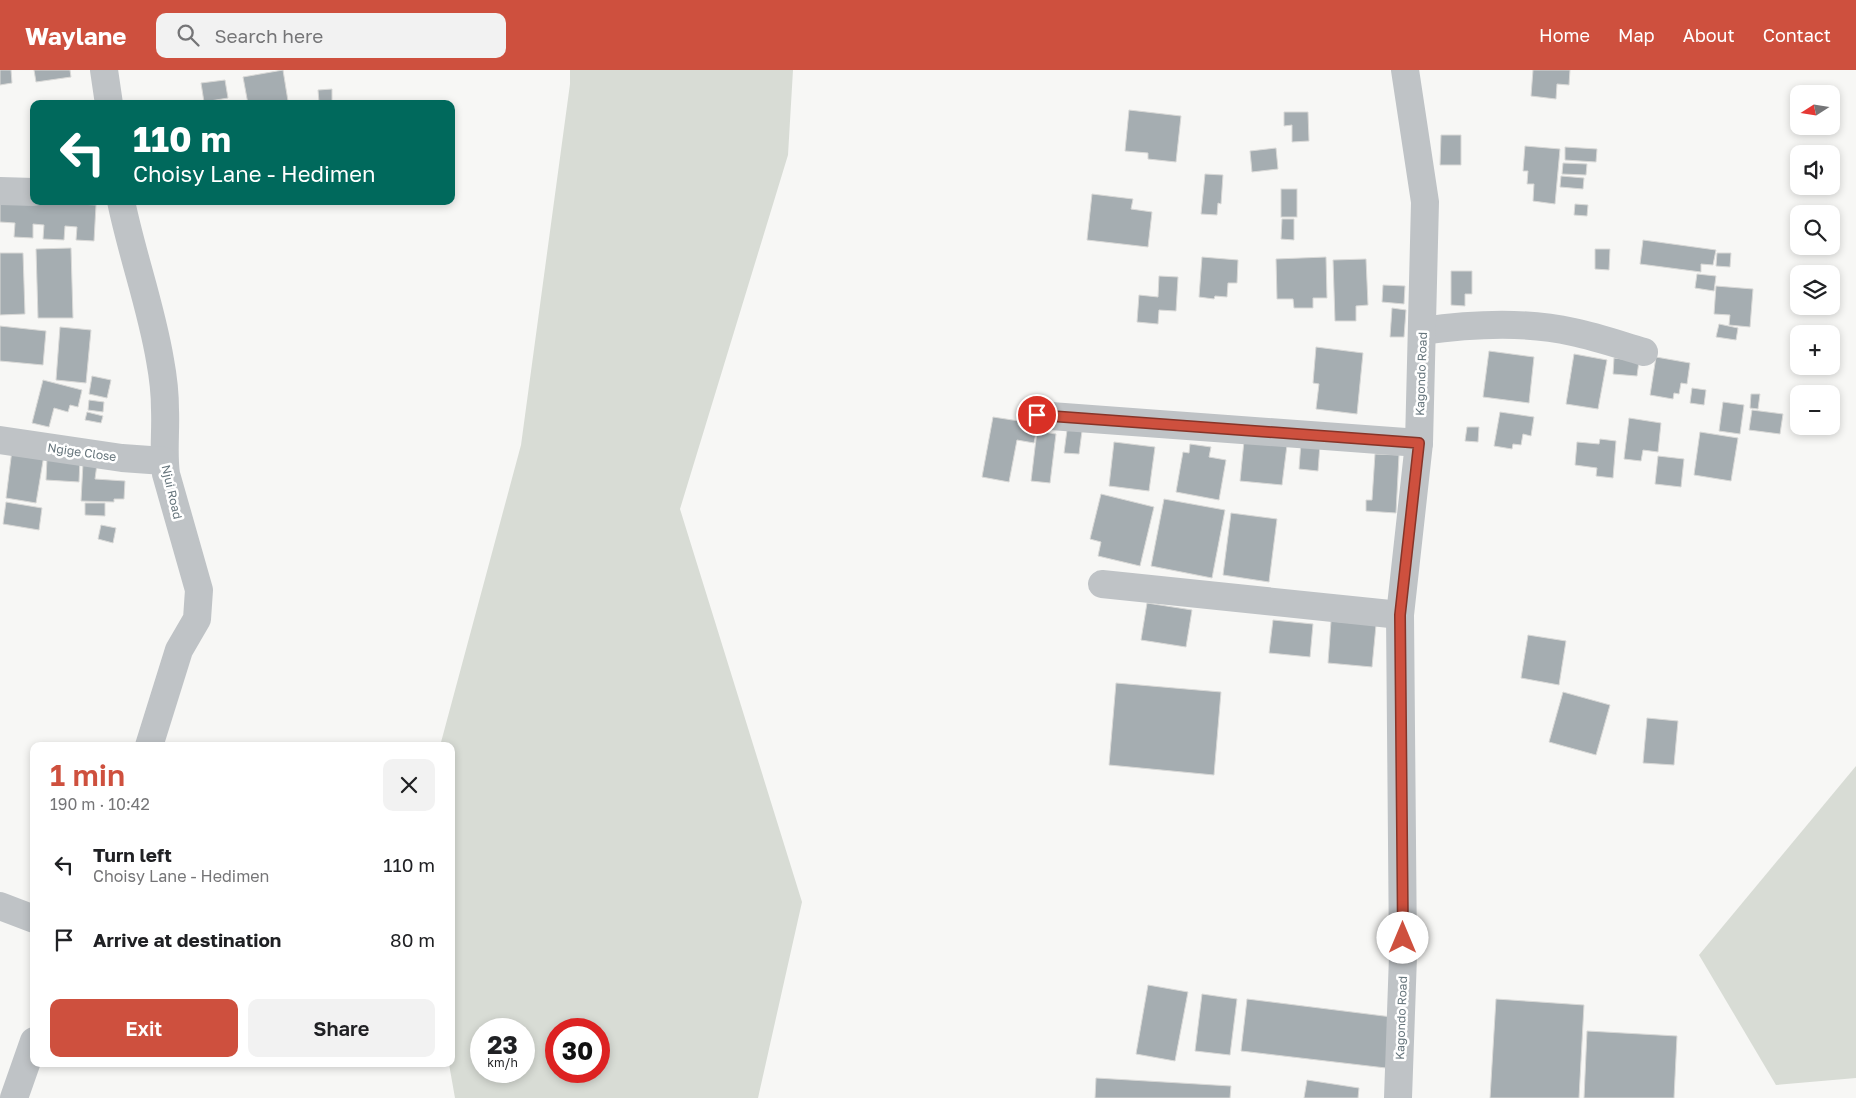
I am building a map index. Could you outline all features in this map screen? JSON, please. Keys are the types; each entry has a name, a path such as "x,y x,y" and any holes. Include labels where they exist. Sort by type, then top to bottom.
{"street":[{"path":"104,70 108,100"},
{"name":"Kagondo Road","path":"1398,1098 1403,956 1400,615 1419,443 1425,202 1405,70"},
{"path":"0,191 30,192"},
{"name":"Njui Road","path":"122,205 153,320 160,362 166,408 164,461 174,506 199,590 197,619 179,650 150,742"},
{"path":"1422,331 1453,326 1528,326 1572,332 1644,352"},
{"path":"1037,415 1419,443"},
{"name":"Ngige Close","path":"0,440 122,458 164,461"},
{"path":"1102,584 1400,615"},
{"path":"0,906 30,917"},
{"path":"14,1098 30,1052"}],"shaded area":[{"path":"570,70 793,70 788,155 680,509 802,902 758,1098 455,1098 450,1067 455,1067 455,742 441,742 521,445 570,84"},
{"path":"1856,766 1856,1078 1776,1085 1699,955"}],"building":[{"path":"0,70 11,70 12,83 0,85"},
{"path":"34,70 70,70 71,77 36,82"},
{"path":"283,70 288,100 247,100 243,77"},
{"path":"1533,70 1570,70 1569,85 1557,84 1556,99 1531,96"},
{"path":"225,80 228,98 204,100 201,83"},
{"path":"332,89 332,100 319,100 318,90"},
{"path":"1129,110 1181,116 1176,162 1148,159 1148,153 1125,151"},
{"path":"1284,112 1308,112 1309,141 1292,142 1292,125 1284,126"},
{"path":"1441,135 1461,135 1461,165 1440,165"},
{"path":"1525,146 1560,149 1555,204 1533,201 1534,184 1527,184 1528,171 1523,171"},
{"path":"1565,147 1597,149 1596,162 1565,160"},
{"path":"1276,148 1278,169 1252,172 1250,151"},
{"path":"1563,163 1587,164 1586,175 1562,174"},
{"path":"1205,174 1223,175 1221,204 1218,203 1217,215 1201,214"},
{"path":"1561,176 1584,178 1583,189 1560,187"},
{"path":"1281,189 1297,189 1297,217 1281,217"},
{"path":"1092,194 1133,199 1131,209 1152,212 1148,247 1087,240"},
{"path":"0,199 30,201 30,205 96,205 94,241 76,240 77,227 65,226 64,240 43,239 44,225 33,224 33,238 14,237 15,223 0,222"},
{"path":"1575,204 1588,205 1587,216 1574,215"},
{"path":"1282,219 1294,219 1294,240 1281,239"},
{"path":"1643,240 1716,250 1713,265 1701,264 1701,272 1640,264"},
{"path":"71,248 73,318 38,318 36,249"},
{"path":"1595,249 1610,249 1609,270 1595,269"},
{"path":"0,253 23,253 25,314 0,315"},
{"path":"1717,253 1731,253 1730,267 1716,266"},
{"path":"1202,257 1238,260 1237,283 1228,283 1227,297 1215,296 1214,299 1199,297"},
{"path":"1326,257 1327,298 1313,298 1313,308 1294,308 1293,299 1277,299 1276,259"},
{"path":"1366,259 1368,305 1356,306 1356,321 1335,321 1333,260"},
{"path":"1451,271 1472,271 1472,294 1465,294 1465,306 1451,305"},
{"path":"1697,274 1716,276 1714,291 1695,288"},
{"path":"1159,276 1178,277 1176,311 1159,310 1158,324 1137,322 1139,295 1158,297"},
{"path":"1383,285 1405,286 1404,304 1382,302"},
{"path":"1716,286 1753,289 1750,327 1729,325 1730,315 1714,314"},
{"path":"1392,308 1406,310 1404,337 1390,337"},
{"path":"1719,324 1738,328 1736,340 1716,337"},
{"path":"0,326 46,331 43,365 0,361"},
{"path":"60,327 91,330 86,383 56,380"},
{"path":"1316,347 1363,353 1357,414 1316,409 1319,384 1313,383"},
{"path":"1489,351 1534,357 1529,403 1483,397"},
{"path":"1574,354 1607,360 1598,409 1566,404"},
{"path":"1656,357 1690,363 1687,384 1681,383 1679,394 1674,393 1673,399 1650,395"},
{"path":"1614,358 1639,361 1637,376 1613,374"},
{"path":"92,376 111,380 107,398 89,394"},
{"path":"43,380 82,390 78,407 70,405 68,412 54,408 49,427 32,423"},
{"path":"1692,388 1706,390 1704,405 1690,403"},
{"path":"1751,394 1760,394 1758,409 1750,408"},
{"path":"89,400 104,402 103,412 88,410"},
{"path":"1723,402 1744,405 1740,434 1719,431"},
{"path":"1752,410 1783,414 1780,434 1749,430"},
{"path":"87,412 103,416 101,423 85,420"},
{"path":"1500,412 1534,417 1531,436 1523,434 1521,445 1513,444 1512,449 1494,446"},
{"path":"993,417 1019,421 1018,425 1037,428 1034,443 1017,440 1009,482 982,477"},
{"path":"1629,418 1661,423 1658,452 1643,450 1641,461 1624,459"},
{"path":"1467,427 1479,427 1478,442 1465,441"},
{"path":"1067,430 1082,431 1079,454 1064,453"},
{"path":"1037,431 1056,434 1050,483 1031,481"},
{"path":"1700,432 1738,438 1731,481 1694,475"},
{"path":"1600,439 1616,441 1613,478 1596,476 1597,468 1575,465 1577,442 1599,444"},
{"path":"1244,441 1287,445 1282,485 1240,481"},
{"path":"1114,442 1155,447 1149,491 1109,486"},
{"path":"1301,442 1320,444 1318,471 1299,469"},
{"path":"1190,444 1211,447 1209,457 1226,460 1219,500 1176,492 1183,452 1189,453"},
{"path":"12,450 44,455 36,503 6,498"},
{"path":"1375,454 1399,455 1396,513 1366,511 1366,500 1372,500"},
{"path":"1658,456 1684,459 1681,487 1655,484"},
{"path":"47,458 80,459 79,482 46,480"},
{"path":"83,463 97,464 95,479 125,481 124,499 114,499 114,502 81,501"},
{"path":"1101,494 1154,507 1140,566 1098,556 1101,542 1090,539"},
{"path":"1164,499 1225,510 1212,578 1151,566"},
{"path":"6,502 42,508 39,530 3,524"},
{"path":"85,503 105,503 105,516 85,515"},
{"path":"1231,513 1277,519 1269,582 1223,575"},
{"path":"101,525 116,528 113,543 98,539"},
{"path":"1147,603 1192,610 1186,647 1141,640"},
{"path":"1273,620 1313,624 1310,657 1269,653"},
{"path":"1331,621 1376,625 1372,667 1328,663"},
{"path":"1528,635 1566,641 1559,685 1521,678"},
{"path":"1116,683 1221,692 1214,775 1109,765"},
{"path":"1563,692 1610,705 1596,755 1549,742"},
{"path":"1647,718 1678,721 1674,765 1643,763"},
{"path":"1148,985 1188,992 1175,1061 1136,1054"},
{"path":"1202,994 1237,999 1230,1055 1195,1051"},
{"path":"1247,999 1392,1017 1386,1068 1241,1051"},
{"path":"1496,999 1584,1005 1579,1098 1490,1098"},
{"path":"1587,1031 1677,1036 1674,1098 1584,1098"},
{"path":"1096,1078 1231,1086 1230,1098 1095,1098"},
{"path":"1307,1080 1359,1088 1358,1098 1304,1098"}],"route":[{"path":"1037,415 1419,443 1400,615 1403,938"}]}
